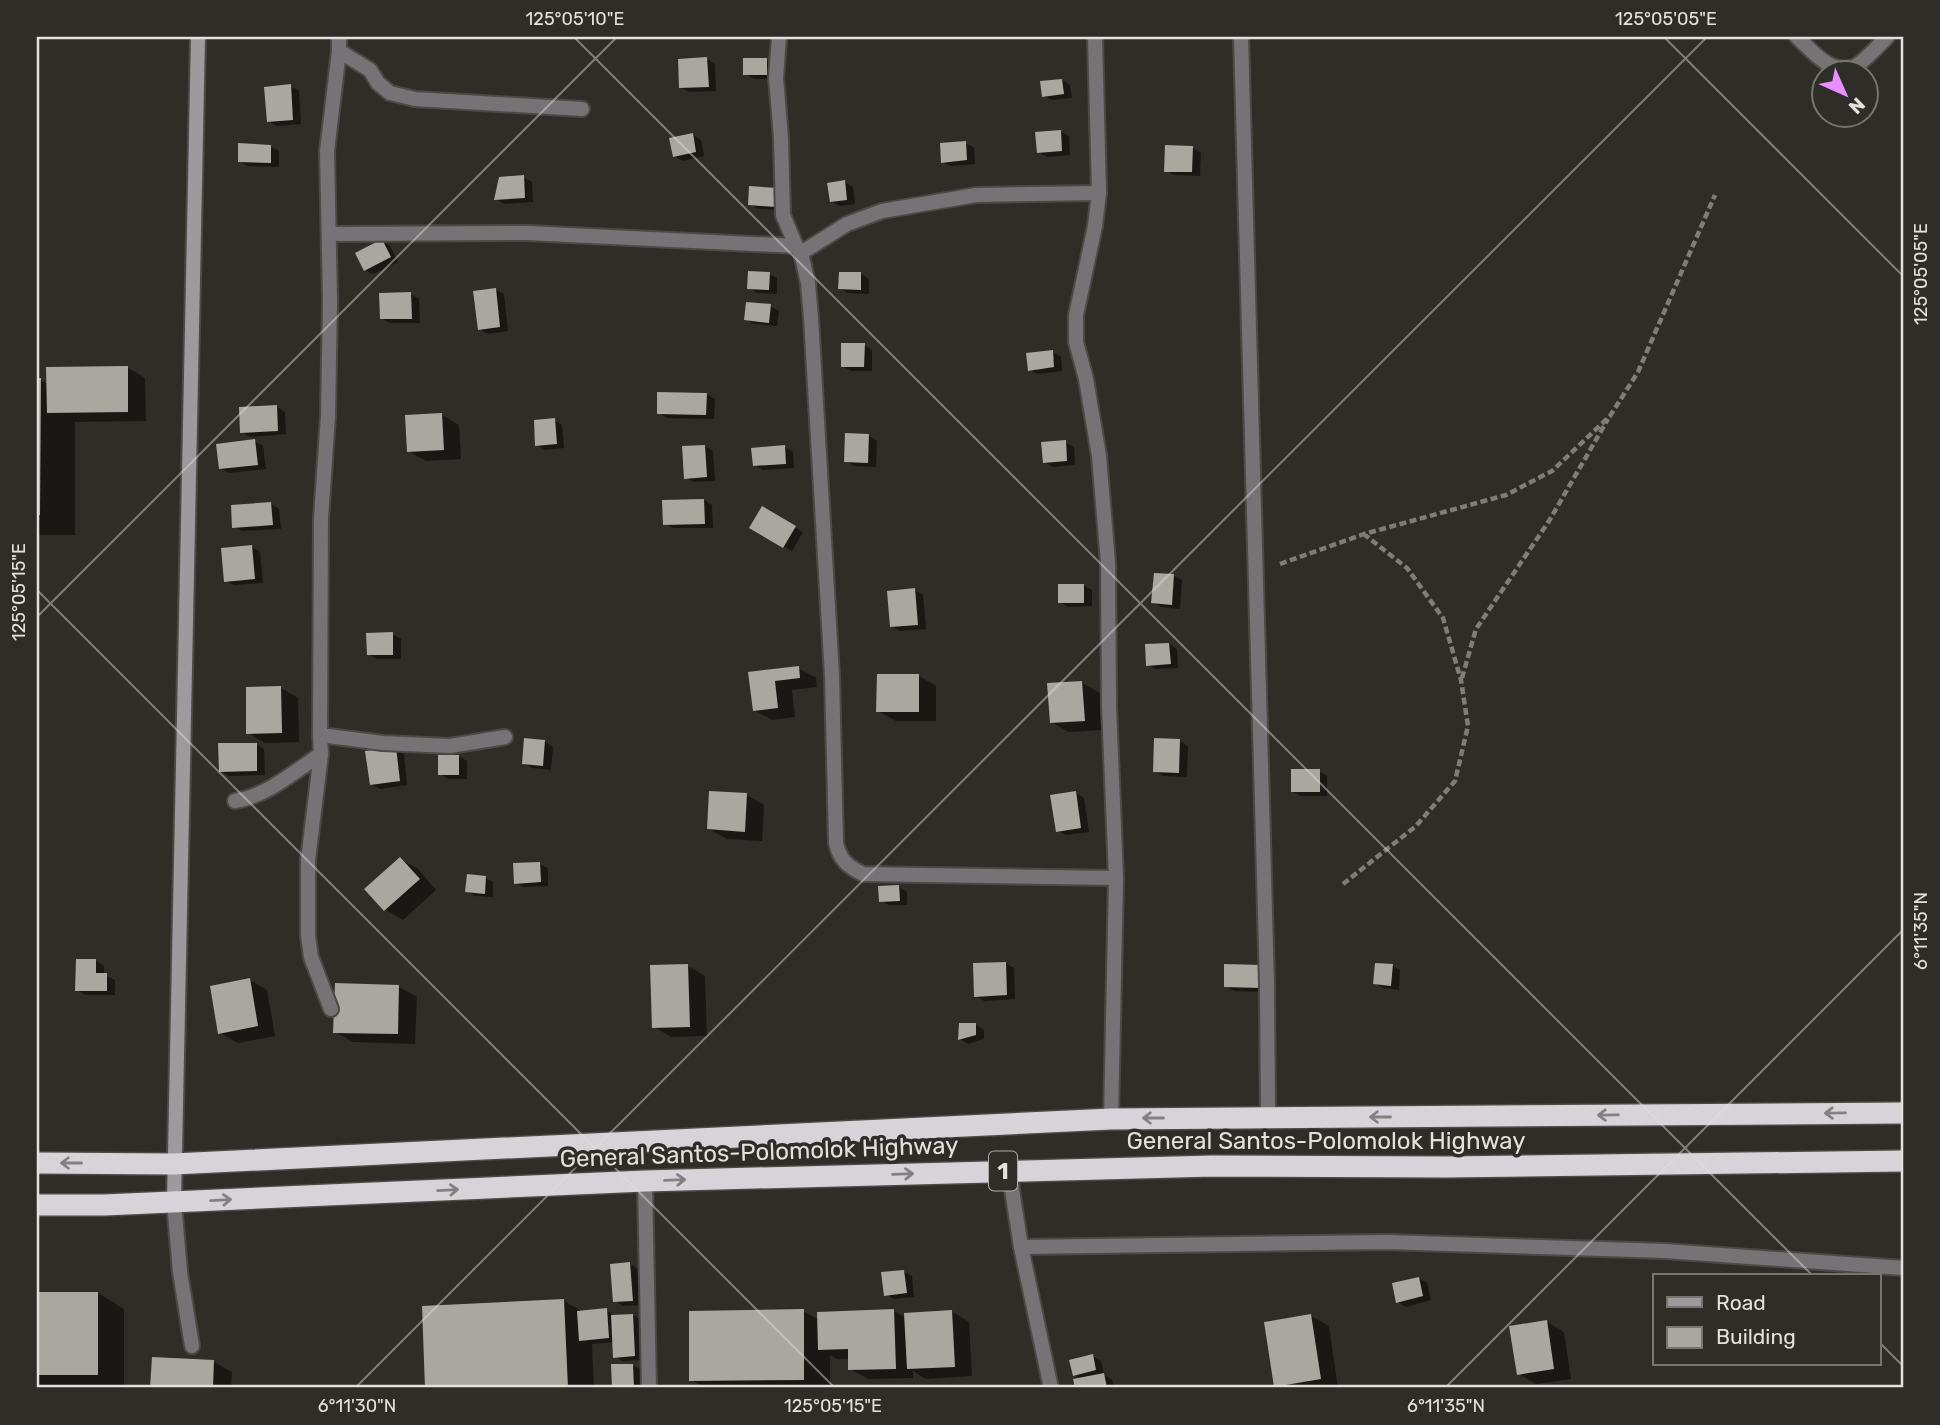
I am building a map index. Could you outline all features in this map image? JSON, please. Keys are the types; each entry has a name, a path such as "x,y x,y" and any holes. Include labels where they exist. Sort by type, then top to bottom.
{"highway":[{"name":"1","path":"37,1163 173,1164 1111,1118 1903,1113"},
{"name":"General Santos-Polomolok Highway","path":"37,1205 104,1205 645,1181 1213,1166 1446,1167 1903,1161"}],"street":[{"path":"192,1346 180,1272 173,1164 198,37"},
{"path":"779,37 776,78 783,215 799,249 808,283 811,318 832,676 836,843 839,857 849,867 863,874 1116,878"},
{"path":"1096,37 1098,193 1095,226 1076,315 1076,342 1086,379 1099,456 1108,563 1108,706 1116,878 1111,1118"},
{"path":"1241,37 1267,985 1268,1118"},
{"path":"1797,37 1817,56 1837,68 1855,67 1887,37"},
{"path":"339,44 370,70 378,83 390,93 415,99 582,109"},
{"path":"331,1009 311,957 308,936 308,860 321,754 321,518 328,416 330,234 327,151 339,44"},
{"path":"330,234 528,233 799,249 847,224 882,211 976,195 1098,193"},
{"path":"320,736 383,743 450,746 505,737"},
{"path":"235,801 261,793 321,754"},
{"path":"1009,1171 1021,1247 1051,1388"},
{"path":"645,1181 649,1388"},
{"path":"1021,1247 1388,1242 1665,1251 1903,1268"}],"path":[{"path":"1461,680 1476,629 1549,521 1638,372 1715,195"},
{"path":"1256,573 1364,534 1506,495 1552,471 1611,415"},
{"path":"1343,884 1416,827 1455,780 1468,726 1461,680 1443,618 1407,568 1364,534"}],"building":[{"path":"707,57 709,87 679,88 678,59"},
{"path":"743,58 767,58 767,75 743,75"},
{"path":"1062,79 1064,94 1042,97 1040,81"},
{"path":"291,84 293,120 267,122 264,87"},
{"path":"1061,130 1062,151 1037,153 1035,132"},
{"path":"693,133 696,152 673,157 669,138"},
{"path":"966,141 967,160 941,163 940,143"},
{"path":"238,143 271,145 271,163 238,162"},
{"path":"1165,145 1193,146 1192,172 1164,172"},
{"path":"524,175 525,198 494,200 499,177"},
{"path":"845,180 847,200 830,202 827,183"},
{"path":"749,186 778,188 776,207 748,205"},
{"path":"382,239 391,257 364,271 355,253"},
{"path":"748,271 770,272 769,290 747,289"},
{"path":"839,272 861,272 861,290 838,289"},
{"path":"496,288 500,327 478,330 473,291"},
{"path":"411,292 412,319 380,319 379,293"},
{"path":"746,302 771,304 769,323 744,320"},
{"path":"841,343 865,343 864,367 841,367"},
{"path":"1053,350 1054,367 1028,371 1026,353"},
{"path":"128,366 128,412 47,413 46,367"},
{"path":"37,378 41,378 40,515 37,515"},
{"path":"657,392 707,393 706,415 657,414"},
{"path":"277,405 278,431 240,433 239,407"},
{"path":"442,413 444,450 407,452 405,415"},
{"path":"555,418 557,444 535,446 534,420"},
{"path":"845,433 869,434 868,463 844,462"},
{"path":"255,439 258,465 219,469 216,444"},
{"path":"1066,440 1067,461 1043,463 1041,442"},
{"path":"705,445 707,477 684,479 682,446"},
{"path":"785,445 786,464 753,466 751,448"},
{"path":"704,499 705,524 663,525 662,500"},
{"path":"271,502 273,525 232,528 231,505"},
{"path":"762,506 796,526 783,548 749,528"},
{"path":"252,545 255,579 224,582 221,548"},
{"path":"1154,573 1174,574 1172,605 1151,603"},
{"path":"1058,584 1084,584 1084,603 1058,603"},
{"path":"915,588 918,625 890,627 887,591"},
{"path":"393,632 393,655 367,655 366,633"},
{"path":"1169,643 1171,664 1146,666 1145,644"},
{"path":"799,666 800,678 775,681 778,708 753,711 748,672"},
{"path":"877,674 919,674 919,712 876,712"},
{"path":"1082,681 1085,721 1050,723 1047,683"},
{"path":"281,686 282,733 246,734 246,687"},
{"path":"524,738 545,740 543,766 522,764"},
{"path":"1154,738 1180,739 1179,773 1153,772"},
{"path":"218,743 257,743 257,771 219,772"},
{"path":"396,747 400,781 370,785 365,751"},
{"path":"438,755 459,755 459,775 438,775"},
{"path":"1291,769 1320,769 1320,792 1291,792"},
{"path":"709,791 747,793 745,832 707,829"},
{"path":"1076,791 1081,828 1056,832 1050,795"},
{"path":"400,857 420,879 384,911 364,889"},
{"path":"540,862 541,882 514,884 513,863"},
{"path":"467,874 486,876 485,894 465,892"},
{"path":"899,885 900,901 879,902 878,886"},
{"path":"76,959 96,959 96,973 107,973 107,991 75,991"},
{"path":"1006,962 1007,995 974,997 973,963"},
{"path":"1375,963 1393,964 1391,986 1373,984"},
{"path":"688,964 690,1027 652,1028 650,965"},
{"path":"1224,964 1261,965 1261,988 1224,987"},
{"path":"250,978 258,1026 218,1034 210,986"},
{"path":"335,983 399,985 398,1034 333,1033"},
{"path":"959,1023 976,1023 976,1035 958,1040"},
{"path":"630,1262 633,1301 613,1302 610,1264"},
{"path":"904,1270 907,1293 884,1296 881,1272"},
{"path":"1419,1277 1423,1296 1396,1303 1392,1283"},
{"path":"37,1292 98,1292 98,1375 37,1375"},
{"path":"564,1299 568,1388 425,1388 422,1306"},
{"path":"607,1308 609,1338 579,1341 577,1311"},
{"path":"804,1309 804,1380 689,1381 689,1311"},
{"path":"894,1309 896,1369 848,1370 848,1349 818,1350 817,1312"},
{"path":"952,1310 955,1367 907,1369 904,1313"},
{"path":"633,1314 635,1356 613,1358 611,1315"},
{"path":"1311,1314 1321,1379 1274,1387 1264,1322"},
{"path":"1547,1320 1554,1369 1517,1375 1509,1326"},
{"path":"1093,1354 1096,1370 1073,1376 1069,1360"},
{"path":"152,1357 214,1360 213,1388 150,1388"},
{"path":"611,1364 633,1364 634,1388 612,1388"},
{"path":"1104,1373 1107,1388 1075,1388 1073,1379"}]}
